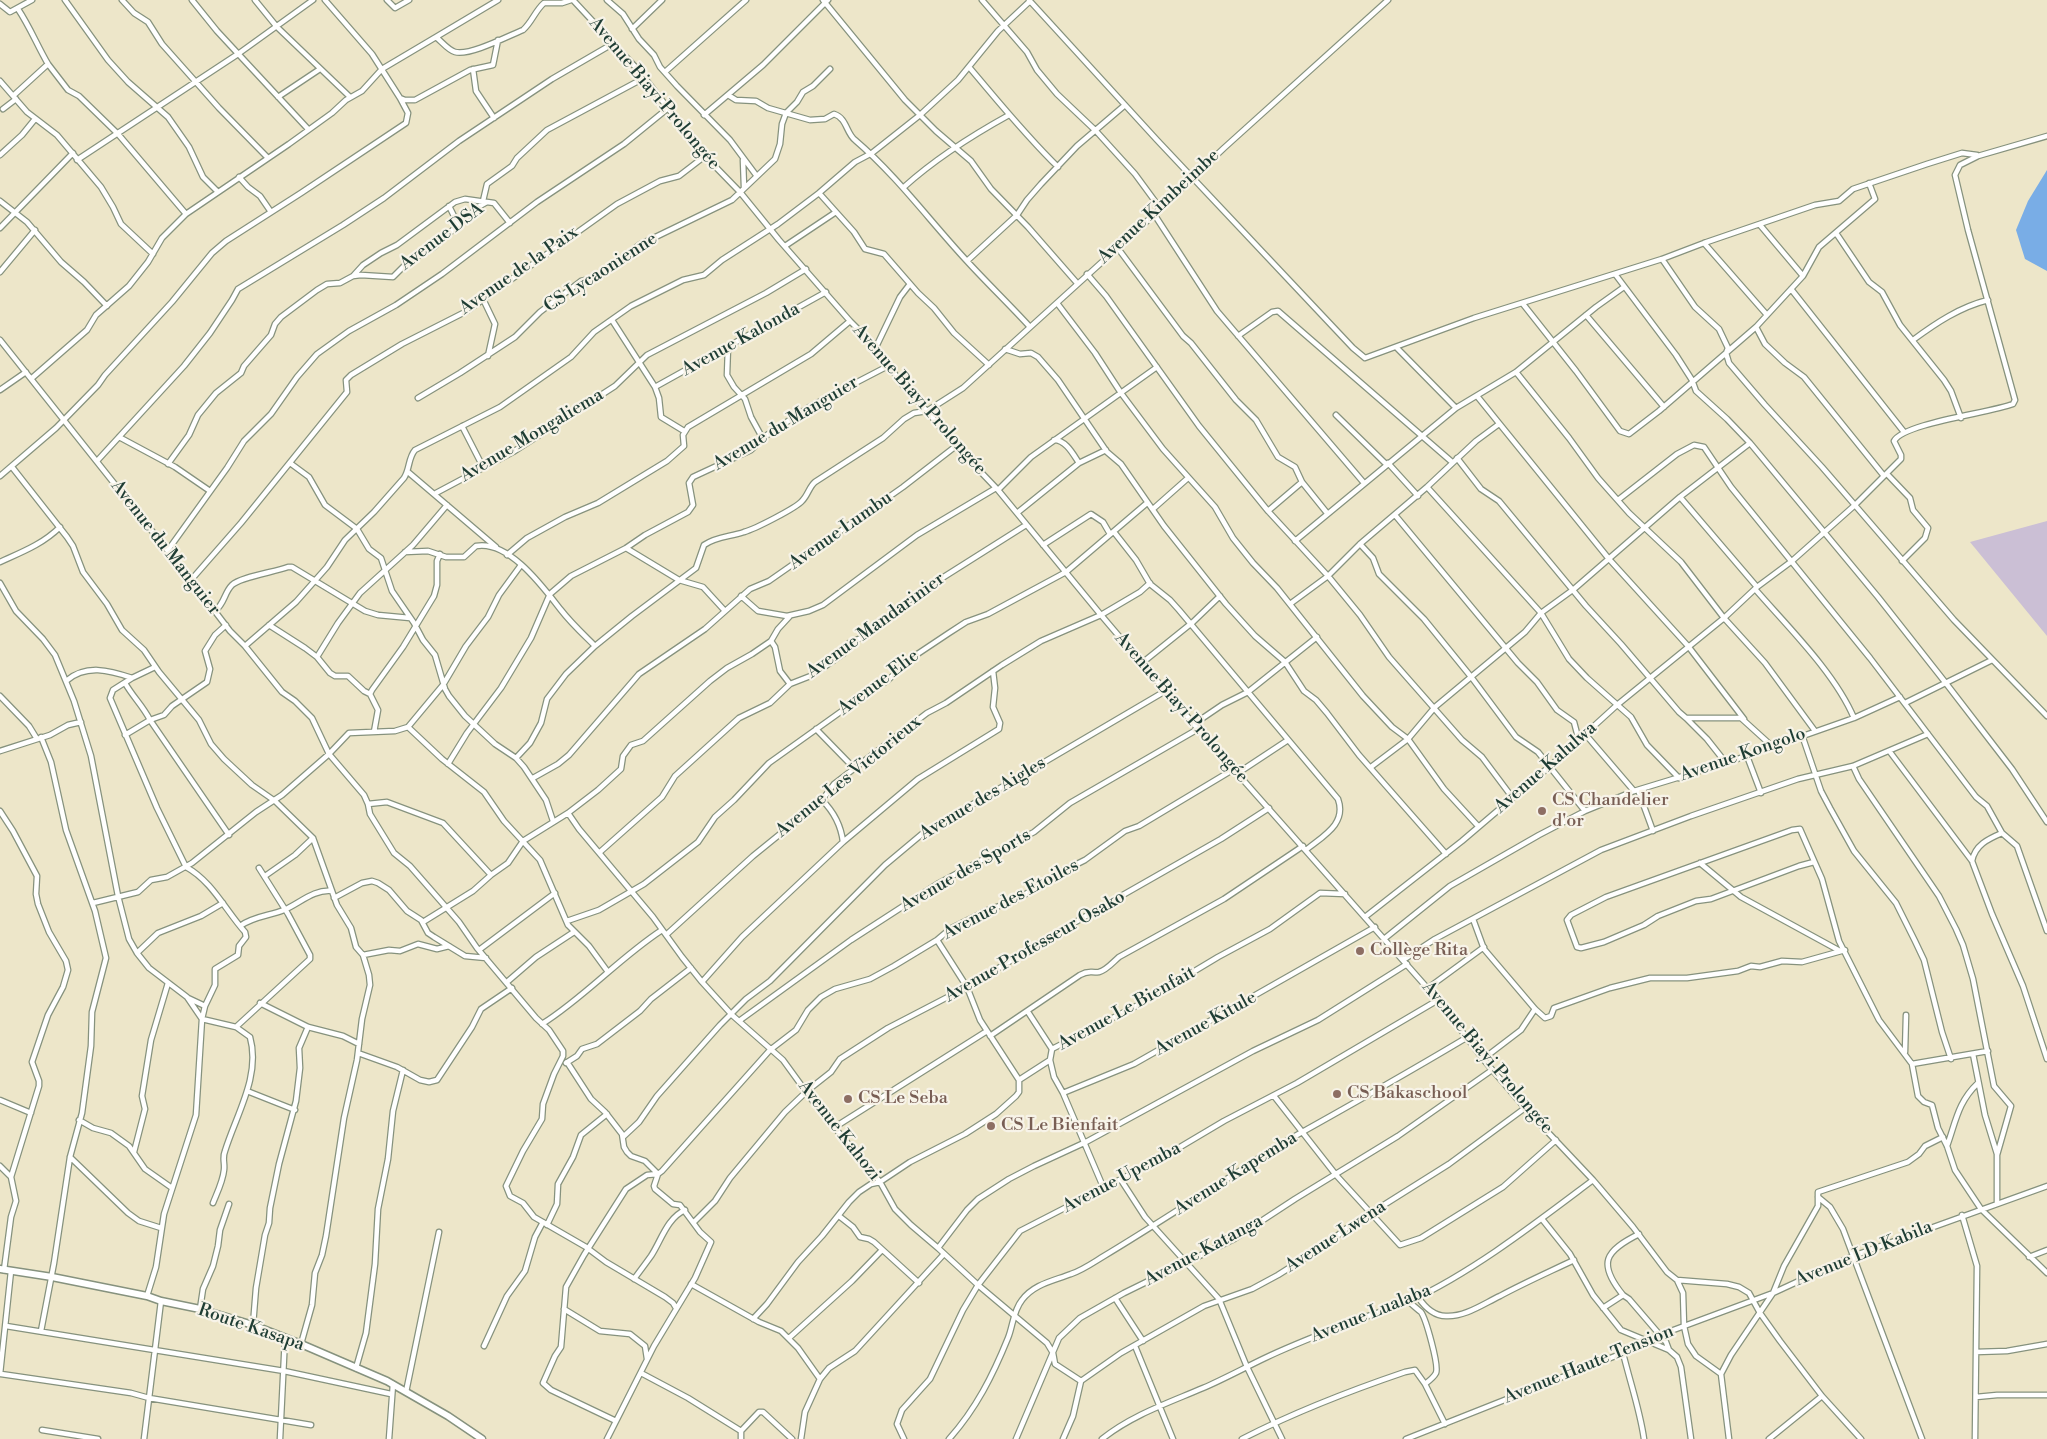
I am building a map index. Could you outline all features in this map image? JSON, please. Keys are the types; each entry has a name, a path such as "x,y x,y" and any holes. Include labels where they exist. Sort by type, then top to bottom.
{"main road":[{"name":"Route Kasapa","path":"2,1270 52,1277 147,1296 253,1325 393,1384 482,1439"}],"street":[{"path":"0,15 6,11 10,12 18,9 32,0"},
{"path":"65,0 113,66 128,82 168,117 189,147 203,177 217,191"},
{"path":"122,0 134,13 148,22 162,44 195,82 268,158"},
{"path":"192,0 217,32 308,129"},
{"path":"255,0 277,27 350,97"},
{"path":"78,160 238,54 313,0"},
{"path":"0,476 63,420 98,385 172,302 212,253 239,231 272,212 406,123 408,117 400,98 382,69 325,0"},
{"path":"387,0 395,8 409,0"},
{"path":"32,378 87,330 96,315 129,286 166,234 186,214 217,191 268,158 370,84 382,69 498,0"},
{"path":"436,37 457,52 466,52 523,30 530,24 538,9 544,4 562,3 572,0"},
{"name":"Avenue Biayi Prolongée","path":"572,0 614,43 705,156 740,192 850,321 876,347 904,387 997,489 1198,729 1428,988 1492,1070 1593,1180 1639,1234 1667,1272 1676,1280 1683,1293 1684,1326 1688,1344 1696,1356 1721,1374"},
{"path":"577,4 583,0"},
{"path":"607,0 624,14 632,29 654,55 665,72 730,140 756,175"},
{"path":"632,29 662,0"},
{"path":"665,72 746,0"},
{"path":"982,0 1027,52 1037,70 1057,94 1096,131 1135,174 1160,208"},
{"name":"Avenue Kimbeimbe","path":"516,758 530,743 541,723 547,699 566,674 595,646 696,568 701,550 709,542 720,537 744,533 794,508 802,502 815,482 883,438 909,416 917,412 927,411 963,388 1388,0"},
{"path":"704,114 764,65 825,1 905,100 971,161 991,189 1017,215 1077,283"},
{"path":"245,646 286,612 327,567 345,540 391,493 408,472 410,458 415,450 490,413 571,357 594,332 632,306 670,286 689,278 704,275 722,260 819,193 855,162 872,154 920,115 969,67 1004,25 1029,1 1193,178 1365,358 1474,318 1662,259 1815,205 1839,201 1850,191 1870,183 1959,154 1978,156"},
{"path":"0,4 6,11"},
{"path":"18,9 31,28 37,46 48,64 68,90 79,96 118,134 186,214"},
{"path":"400,98 415,100 473,69 493,65 498,40"},
{"path":"97,460 191,358 238,289 343,225 384,198 439,154 552,79 614,43"},
{"path":"4,109 48,64"},
{"path":"969,67 1033,143 1058,167"},
{"path":"278,97 320,69"},
{"path":"473,69 476,91 494,118"},
{"path":"786,113 797,102 803,92 813,86 830,69"},
{"path":"353,276 363,265 380,253 392,249 449,206 465,199 485,202 487,184 512,166 517,158 547,130 644,78"},
{"path":"1,85 36,119 58,135 101,187 121,224 153,254"},
{"path":"728,95 736,100 756,101 768,108 810,120 826,119 836,114 842,119 853,139 872,154 904,187 967,261 1030,327"},
{"path":"967,261 1017,215 1027,200 1058,167 1125,105"},
{"name":"Avenue DSA","path":"168,464 189,435 194,422 202,411 216,393 241,373 244,366 270,335 281,317 323,286 340,283 353,276 393,276 409,261 434,247 459,226 478,206 485,202 494,203 510,223 537,202 624,144 667,109"},
{"name":"CS Lycaonienne","path":"418,398 488,356 515,337 540,312 581,281 599,278 640,245 728,203 775,159 778,154 786,113"},
{"path":"904,187 918,174 955,147 984,128 1009,115"},
{"path":"0,155 36,119"},
{"path":"1792,289 1904,432 2015,402 1955,175 1960,165 1978,156 2047,136"},
{"path":"0,228 73,153"},
{"name":"Avenue de la Paix","path":"191,580 347,392 346,380 351,375 402,344 467,311 616,204 660,181 679,176 705,156"},
{"path":"743,158 744,187"},
{"path":"239,177 260,196 272,212"},
{"path":"1523,304 1553,341 1614,424 1624,434 1629,434 1664,407 1726,353 1756,326 1792,289 1819,247 1875,199 1870,183"},
{"path":"819,193 854,232 865,249 884,254 934,308 954,333 988,365"},
{"path":"0,201 16,212 35,230 62,262 107,306"},
{"path":"449,206 459,226"},
{"path":"785,246 836,212"},
{"path":"1154,214 1217,311 1275,381 1314,422 1364,483"},
{"path":"168,550 244,441 271,414 297,377 317,354 349,331 396,304 442,274 510,223"},
{"path":"1760,225 1802,276"},
{"path":"0,272 35,230"},
{"path":"1836,233 1868,282 1882,292 1900,325 1944,380 1961,418"},
{"path":"1704,243 1767,314"},
{"path":"1117,247 1183,336 1191,343 1236,400 1256,420 1278,457 1295,467 1302,482 1327,513"},
{"path":"1662,259 1695,306 1719,330 1728,348 1726,353 1729,363 1902,561 1992,660 2047,716"},
{"path":"363,265 370,276"},
{"name":"Avenue Mongaliema","path":"436,494 540,435 615,386 647,355 766,293 806,269"},
{"path":"1087,274 1106,296 1199,426 1268,511 1328,576 1366,622 1390,656 1462,740 1482,758 1512,797"},
{"path":"1615,274 1676,355 1700,396 1728,419 1750,443 1822,532 1878,597 2012,769 2047,822"},
{"path":"876,347 900,297 910,284"},
{"path":"1295,541 1456,408 1516,372 1624,287"},
{"name":"Avenue Kalonda","path":"655,387 826,292"},
{"path":"483,300 495,324 488,356"},
{"path":"1913,340 1947,317 1973,304 1988,300"},
{"path":"1057,303 1163,449 1211,501 1233,538 1290,604 1363,696 1392,727 1408,739 1444,789 1478,826"},
{"path":"1238,336 1272,312 1278,311 1452,462"},
{"path":"1586,315 1664,407"},
{"path":"612,320 655,387 659,398 661,417 684,431"},
{"path":"507,555 527,538 565,517 598,503 667,461 684,446 684,431 742,394 811,354 850,321"},
{"path":"1756,326 1765,344 1785,363 1804,377 1886,475 1910,498 1913,510 1928,528 1926,538 1902,561"},
{"name":"Avenue du Manguier","path":"0,340 226,625 282,692 295,701 312,718 329,754 355,783 368,804 370,814 394,853 410,866 459,922 486,958 549,1030 564,1056 559,1066"},
{"path":"728,347 727,375 734,388 742,394 751,417 763,439"},
{"path":"1396,347 1456,408"},
{"path":"1005,349 1020,354 1032,353 1038,357 1058,380 1106,450 1113,459 1121,464 1164,526 1220,596 1255,636 1285,662 1304,691 1316,700 1359,755 1446,854"},
{"name":"Avenue du Manguier","path":"448,764 467,733 500,688 531,638 550,594 571,576 626,548 645,535 688,512 693,505 689,483 693,477 751,450 763,439 811,406 888,366"},
{"path":"741,596 758,611 790,616 824,605 917,536 997,489 1031,457 1157,367"},
{"path":"0,390 26,372"},
{"path":"1516,372 1569,438 1589,468 1618,500 1681,562 1724,618 1764,663 1815,731"},
{"path":"1477,396 1609,559 1688,646 1744,720 1773,747"},
{"path":"1336,415 1418,496"},
{"path":"1290,604 1328,576 1360,544 1418,496 1452,462 1499,424"},
{"path":"462,426 483,467"},
{"name":"Avenue Kalulwa","path":"1365,917 1446,854 1586,735 1617,705 1724,618 1756,588 1792,561 1822,532 1855,505 1901,460 1901,455 1894,441 1904,432"},
{"path":"119,437 168,464 210,491"},
{"path":"1054,440 1060,440 1065,444 1079,463"},
{"path":"1371,768 1408,739 1435,708 1525,632 1541,613 1574,589 1680,497 1750,443"},
{"path":"1618,500 1677,454 1694,445 1704,447 1731,487 1905,703 1976,797 1987,806 2002,833 2017,846 2047,931"},
{"name":"Avenue Lumbu","path":"533,778 558,764 569,755 639,674 705,629 750,589 769,581 875,508 956,446"},
{"path":"1017,513 1079,463 1106,450"},
{"path":"1457,458 1481,489 1499,501 1574,589 1586,606 1707,739 1726,763"},
{"path":"290,463 309,477 325,505 357,529 369,549 381,558 392,592 435,655 443,684 449,696 495,744 516,758 533,778 546,800 553,821"},
{"path":"12,467 60,526 73,546 78,564 107,604 122,630 144,650 155,667 203,726 211,744 224,759 275,801 313,838 334,898 351,928 356,947 363,955 370,985 344,1118 326,1236 322,1255 315,1273 312,1305 301,1344"},
{"path":"408,472 496,547 522,565 595,646"},
{"path":"1153,509 1188,478"},
{"path":"1268,511 1302,482"},
{"path":"1427,487 1541,613 1569,658 1635,722 1648,745 1680,778"},
{"path":"1680,497 1834,681 1847,700 1854,718"},
{"name":"Avenue Elie","path":"567,921 599,910 632,892 698,842 715,817 762,770 879,687 916,655 961,626 988,614 1066,572 1147,503"},
{"path":"317,657 338,623 360,593 413,545 447,505"},
{"path":"835,1127 1028,1012 1087,971 1098,972 1104,970 1119,957 1224,899 1304,848 1338,822 1340,805 1338,799 1170,600 1155,590 1136,560 1102,522 1090,514 1043,545"},
{"path":"1394,515 1518,663 1537,682 1557,710 1574,722 1578,741"},
{"name":"Avenue Mandarinier","path":"600,852 662,798 675,776 739,718 770,703 790,684 813,675 843,654 849,643 866,636 920,592 1026,525"},
{"path":"0,562 51,536 60,526"},
{"path":"1360,544 1373,558 1379,574 1424,619 1472,678 1516,737 1535,749 1585,811"},
{"path":"405,552 428,551 446,557 460,558 464,557 476,546 496,547"},
{"path":"626,548 679,580 703,587 725,611"},
{"path":"370,694 377,681 403,648 434,596 437,586 437,561 440,554"},
{"path":"92,904 138,892 150,880 167,877 186,867 256,812 275,801 329,754 349,733 395,731 408,727 443,684 466,646 488,617 499,595 522,565"},
{"path":"215,611 221,606 228,590 238,580 292,567 331,589 352,604 378,615 410,618"},
{"path":"0,583 16,611 55,655 81,722 93,764 118,896 129,939 149,968 187,997 205,1006"},
{"name":"Avenue Les Victorieux","path":"666,935 753,856 822,800 834,784 927,713 946,703 1041,641 1101,615 1140,592 1150,583"},
{"path":"1142,663 1190,624 1220,596"},
{"path":"423,922 472,891 508,863 523,841 598,790 621,769 623,756 630,745 643,741 710,681 727,668 771,641 778,629 790,616"},
{"path":"125,734 150,720 164,715 172,706 194,689 207,682 210,669 205,651 215,636 226,625"},
{"path":"269,625 317,657 330,673 335,676 348,676 370,694 378,710 374,732"},
{"path":"1194,724 1222,705 1248,692 1317,637"},
{"path":"771,641 775,647 780,671 790,684"},
{"path":"1905,703 1992,660"},
{"path":"147,1296 156,1266 161,1228 196,1114 202,1019 205,1006 216,985 216,969 238,955 239,946 246,937 240,926 209,886 186,867 110,698 113,690 155,667"},
{"path":"66,681 80,671 89,670 108,670 132,678"},
{"path":"702,982 742,937 843,842 918,780 999,729 1000,723 993,707 993,671"},
{"path":"125,683 229,835"},
{"name":"Avenue des Aigles","path":"623,1137 639,1122 657,1096 691,1060 708,1037 746,999 770,981 885,865 922,834 1167,690"},
{"path":"0,696 39,738 50,762 66,830 92,904 106,958 92,1012 91,1046 79,1120 70,1157 52,1277 41,1331"},
{"name":"Avenue Kongolo","path":"1384,939 1450,886 1585,811 1636,790 1726,763 1854,718 1900,697"},
{"path":"1686,718 1734,717 1744,720"},
{"path":"0,751 50,735 68,725 81,722"},
{"path":"408,727 448,764 484,792 504,821 544,866 567,921 608,972"},
{"name":"Avenue des Sports","path":"739,1021 851,940 926,891 1034,832 1070,803 1198,729"},
{"path":"816,730 854,768"},
{"path":"938,1248 967,1210 978,1199 1034,1166 1084,1144 1253,1051 1318,1020 1405,962 1435,939 1601,850 1798,780 1853,766 1890,752 1928,734"},
{"path":"1586,735 1636,790 1653,831"},
{"path":"1802,735 1821,791 1854,851 1896,903 1915,940 1924,960 1942,1032 1951,1059"},
{"name":"Avenue des Etoiles","path":"658,1174 681,1151 770,1050 796,1030 808,1010 821,997 835,988 870,979 937,940 950,929 970,918 998,905 1016,900 1063,871 1085,860 1125,831 1139,826 1288,740"},
{"path":"1890,752 1972,861 1992,914 2023,986 2047,1059"},
{"path":"1746,756 1761,793"},
{"path":"1853,766 1859,779 1939,896 1956,929 1969,965 1994,1086 2011,1106 1998,1155 1998,1202"},
{"path":"822,800 829,807 840,826 843,842"},
{"path":"368,804 387,802 443,823 491,875"},
{"name":"Avenue Professeur Osako","path":"694,1222 716,1201 730,1178 754,1147 807,1091 831,1072 840,1059 888,1028 966,987 1064,928 1221,839 1269,808"},
{"path":"0,810 38,876 36,894 38,904 49,932 66,961 68,970 63,987 48,1015 32,1062 39,1081 11,1177 16,1201 11,1217 2,1270"},
{"name":"Avenue Kahozi","path":"568,812 579,829 600,852 702,982 732,1015 783,1060 880,1182 895,1209 1013,1316 1047,1342 1053,1354 1055,1364 1081,1381"},
{"path":"1814,862 1658,916 1644,925 1604,942 1576,948 1568,917 1606,897 1792,830 1800,829 1822,878 1834,929 1842,951 1879,1020 1905,1052 1912,1064 1918,1096 1932,1105 1938,1128 1948,1146 1955,1170 1981,1209 2047,1273"},
{"path":"1972,861 1973,853 1980,846 2002,833"},
{"path":"265,876 295,855 313,838"},
{"path":"1700,863 1732,890 1842,951"},
{"path":"236,1027 310,959 310,955 285,910 259,868"},
{"path":"334,898 362,883 372,881 384,886 401,906 423,922 428,933 465,956 486,958"},
{"path":"240,926 254,918 285,910 317,893 332,891"},
{"path":"480,950 555,893"},
{"name":"Avenue Le Bienfait","path":"1019,1080 1050,1060 1052,1049 1138,1005 1218,957 1270,929 1320,893 1345,894"},
{"path":"137,953 158,933 202,916 223,903"},
{"path":"1473,919 1484,948 1544,1018 1552,1016 1554,1008 1610,988 1650,978 1687,978 1738,971 1751,966 1760,967 1782,961 1802,962 1842,951"},
{"name":"Avenue Kitule","path":"1063,1093 1134,1064 1374,927"},
{"path":"542,1024 577,999 629,953 662,930"},
{"path":"507,982 536,957 574,932"},
{"path":"753,1319 767,1304 798,1262 808,1253 859,1192 871,1184 880,1182 910,1162 965,1134 1002,1109 1019,1092 1019,1080 989,1034 966,987 937,940"},
{"path":"363,955 389,950 400,951 418,944 437,949 449,946"},
{"path":"1428,988 1484,948"},
{"path":"676,1308 665,1296 531,1215 522,1203 510,1196 506,1186 523,1151 542,1119 543,1104 559,1066 577,1056 582,1049 597,1044 691,968"},
{"path":"134,1152 145,1109 143,1090 151,1040 168,984"},
{"path":"358,1053 403,1070 425,1082 437,1080 472,1027 481,1009 512,988"},
{"path":"187,997 202,1019 236,1027 248,1034 251,1040 251,1069 247,1091 224,1154 224,1170 212,1203"},
{"name":"Avenue Upemba","path":"904,1439 897,1424 902,1410 930,1379 960,1316 978,1285 1020,1231 1121,1180 1274,1096 1438,1000"},
{"path":"260,1003 308,1027 343,1036 359,1044"},
{"path":"1483,1059 1521,1030 1535,1009"},
{"path":"1028,1012 1052,1049"},
{"path":"1905,1052 1906,1015"},
{"path":"253,1325 256,1288 264,1235 269,1223 273,1188 295,1110 300,1068 299,1048 308,1027"},
{"name":"Avenue Kapemba","path":"949,1439 966,1421 979,1399 1009,1335 1013,1316 1021,1300 1036,1288 1072,1274 1154,1227 1279,1145 1303,1133 1466,1038"},
{"path":"1912,1064 1951,1059 1988,1051"},
{"path":"1972,1054 1985,1115 1998,1155"},
{"path":"1050,1060 1054,1077 1063,1093 1104,1188"},
{"path":"567,1062 591,1099 607,1114 623,1137 624,1147 627,1152 631,1156 645,1161 658,1174"},
{"path":"356,1368 366,1333 375,1264 378,1209 388,1159 393,1111 403,1070"},
{"name":"Avenue Katanga","path":"1016,1439 1060,1338 1080,1318 1115,1298 1234,1239 1443,1106 1492,1070"},
{"path":"1948,1146 1961,1103 1968,1092 1978,1083"},
{"path":"247,1091 295,1110"},
{"path":"1274,1096 1336,1175 1399,1245 1414,1241 1503,1186 1556,1140"},
{"path":"0,1100 30,1113"},
{"name":"Avenue Lwena","path":"1135,1346 1204,1306 1252,1290 1278,1276 1330,1242 1344,1230 1449,1164 1525,1108"},
{"path":"484,1346 507,1296 525,1270 535,1237 557,1204 558,1184 573,1157 581,1135 607,1114"},
{"path":"79,1120 93,1128 111,1133 134,1152 145,1169 172,1188"},
{"path":"1818,1194 1908,1162 1919,1154 1925,1146 1943,1137"},
{"path":"70,1157 128,1213 140,1221 161,1228"},
{"path":"0,1166 11,1177"},
{"path":"607,1439 676,1308 691,1284 711,1242 680,1205 673,1204 655,1188 658,1174"},
{"path":"616,1421 550,1390 543,1383 555,1356 561,1348 566,1287 626,1189 648,1175 658,1174"},
{"path":"1121,1180 1142,1213 1219,1300 1247,1366 1282,1439"},
{"name":"Avenue Lualaba","path":"1102,1439 1130,1420 1158,1405 1204,1387 1247,1366 1351,1322 1409,1302 1446,1282 1542,1219 1593,1180"},
{"name":"Avenue LD Kabila","path":"1721,1374 1731,1355 1773,1293 1853,1256 1998,1202 2047,1186"},
{"path":"1818,1194 1830,1207 1843,1229 1922,1439"},
{"path":"1773,1293 1784,1266 1818,1206 1818,1194"},
{"path":"200,1309 203,1289 215,1260 220,1230 229,1204"},
{"path":"634,1279 652,1254 667,1227 677,1214 684,1210"},
{"path":"1962,1215 1977,1262 1975,1439"},
{"path":"839,1216 853,1227 860,1237 869,1239 918,1283"},
{"path":"1542,1219 1574,1260 1603,1308 1620,1330 1669,1350"},
{"path":"406,1392 439,1232"},
{"path":"1639,1234 1614,1248 1607,1262 1616,1286 1660,1335 1669,1350 1677,1357 1681,1367 1691,1439"},
{"path":"789,1338 841,1291 882,1250"},
{"path":"2029,1257 2047,1250"},
{"path":"801,1439 805,1412 820,1379 829,1368 855,1352 944,1254"},
{"path":"1418,1297 1426,1308 1440,1315 1450,1316 1478,1308 1574,1260"},
{"path":"11,1271 0,1374 131,1393 149,1398 311,1426"},
{"path":"1676,1280 1739,1287 1749,1293 1760,1313 1822,1396 1861,1439"},
{"path":"691,1284 753,1319 781,1331 789,1338 820,1379"},
{"name":"Avenue Haute Tension","path":"1406,1439 1623,1353 1660,1335 1773,1293"},
{"path":"1603,1308 1623,1295"},
{"path":"1115,1298 1143,1341"},
{"path":"144,1439 161,1301"},
{"path":"1409,1302 1422,1315 1433,1344 1436,1372 1425,1384"},
{"path":"564,1309 600,1331 633,1335 645,1346 647,1362"},
{"path":"6,1326 284,1371 391,1394"},
{"path":"280,1439 285,1337"},
{"path":"1976,1352 2007,1351 2047,1344"},
{"path":"1063,1439 1073,1416 1081,1381 1135,1346 1173,1439"},
{"path":"1623,1353 1636,1404 1641,1416 1644,1439"},
{"path":"1242,1439 1274,1422 1353,1390 1412,1370 1418,1372 1445,1424"},
{"path":"641,1373 688,1398 741,1431"},
{"path":"1721,1374 1729,1439"},
{"path":"389,1439 393,1384"},
{"path":"1976,1397 2047,1395"},
{"path":"1769,1439 1776,1437 1822,1396"},
{"path":"741,1439 741,1431 756,1413 763,1412 792,1439"},
{"path":"42,1430 98,1439"}],"shaded area":[{"path":"2047,521 2047,636 1970,542"}],"water":[{"path":"2047,170 2047,271 2025,259 2016,230 2028,201"}],"place":[{"name":"CS Chandelier d'or","path":"1542,811"},
{"name":"Collège Rita","path":"1360,951"},
{"name":"CS Bakaschool","path":"1337,1094"},
{"name":"CS Le Seba","path":"848,1099"},
{"name":"CS Le Bienfait","path":"991,1126"}]}
